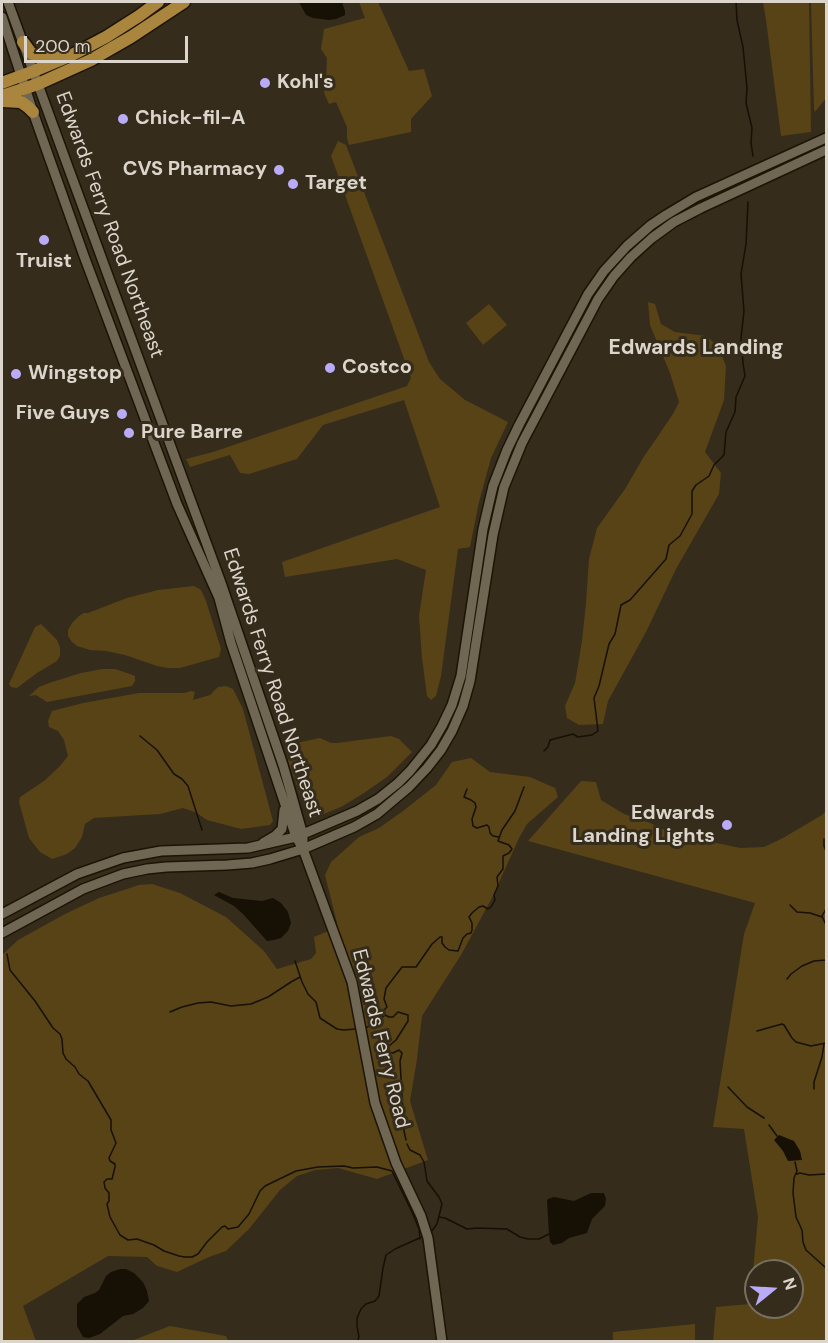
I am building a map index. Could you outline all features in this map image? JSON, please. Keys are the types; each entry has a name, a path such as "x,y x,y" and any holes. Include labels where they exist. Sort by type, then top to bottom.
{"highway":[{"path":"36,77 116,30 158,2"},
{"path":"2,96 23,82 91,60 184,2"},
{"path":"23,42 31,53 39,57 72,55"},
{"path":"2,82 23,82"},
{"path":"2,101 21,102 33,112"}],"main road":[{"name":"Edwards Ferry Road Northeast","path":"8,2 220,580 283,765 303,849"},
{"name":"Edwards Ferry Road Northeast","path":"2,17 84,256 177,504 219,598 231,643 282,796 299,836"},
{"path":"2,914 77,874 123,858 161,852 255,847 299,836 357,811 385,793 411,771 442,726 452,705 461,676 483,529 496,478 519,425 580,308 598,279 627,246 666,215 696,198 826,138"},
{"path":"2,933 83,888 123,874 166,867 227,866 252,863 303,849 334,837 378,814 397,799 441,750 468,692 496,514 509,471 588,315 614,276 644,245 662,231 683,217 826,150"},
{"path":"255,847 275,836 282,829 285,812 282,796"},
{"name":"Edwards Ferry Road","path":"303,849 352,982 375,1103 382,1126 427,1235 442,1341"}],"shaded area":[{"path":"299,2 342,2 345,15 329,20 313,18 306,15"},
{"path":"359,2 378,2 409,71 424,69 432,96 411,119 411,132 349,145 347,127 336,102 329,104 324,93 327,58 321,49 324,29 365,18"},
{"path":"763,2 809,2 811,132 781,136"},
{"path":"811,2 826,2 826,98 815,112 814,109"},
{"path":"338,141 346,145 429,362 440,379 465,400 508,422 491,458 470,547 458,549 441,676 436,696 431,700 427,696 419,616 426,570 397,559 285,577 282,562 440,507 404,400 323,425 297,459 249,474 240,473 230,455 190,467 186,459 213,452 407,386 411,378 331,156"},
{"path":"648,302 655,304 661,324 675,332 706,336 718,346 726,366 724,400 705,452 721,473 719,494 676,569 646,632 608,701 603,724 579,725 567,718 565,706 575,683 582,641 589,559 597,528 625,489 679,402 650,325"},
{"path":"489,304 507,325 483,345 466,323"},
{"path":"194,586 201,590 206,601 221,649 219,657 180,668 168,668 125,655 77,646 68,636 72,623 84,613 158,590"},
{"path":"41,624 57,640 60,656 57,661 17,688 11,687 9,684 35,627"},
{"path":"102,669 115,669 130,674 135,676 135,681 132,686 47,702 36,695 29,696 39,687 49,683"},
{"path":"226,686 233,689 243,709 273,821 270,825 241,829 207,820 183,808 160,814 94,818 85,824 82,837 75,848 67,854 52,859 40,852 29,838 19,802 20,797 44,781 68,756 64,740 58,731 49,727 48,721 52,711 139,693 191,691 195,692 193,700 210,695 218,687"},
{"path":"391,736 399,739 412,752 387,777 364,793 341,807 316,817 310,817 288,761 287,748 292,744 320,738 337,743"},
{"path":"471,758 490,772 530,777 555,788 558,797 527,824 493,896 461,955 422,1016 410,1101 428,1160 377,1179 338,1168 315,1170 297,1176 280,1190 249,1229 226,1251 177,1272 157,1266 147,1257 108,1256 23,1306 36,1341 2,1341 2,955 18,940 65,914 99,898 139,885 152,884 180,893 226,917 264,951 277,969 311,959 316,953 314,937 338,927 325,875 331,862 359,837 379,828 436,785 452,762"},
{"path":"581,781 596,782 601,800 624,814 671,833 740,848 764,847 826,811 826,1341 713,1341 716,1307 744,1305 744,1319 804,1319 804,1259 754,1259 758,1217 744,1129 713,1127 744,934 755,903 528,841"},
{"path":"219,892 233,898 262,901 273,898 281,903 288,912 291,923 288,931 281,938 267,941 234,906 214,895"},
{"path":"779,1135 794,1141 802,1160 788,1161 774,1140"},
{"path":"591,1193 604,1193 606,1199 605,1206 592,1219 587,1233 553,1245 549,1234 548,1199 554,1197 574,1201"},
{"path":"120,1269 134,1273 143,1282 149,1301 143,1308 133,1314 123,1316 100,1334 89,1338 83,1337 77,1326 77,1304 84,1297 99,1290 106,1276"},
{"path":"695,1324 695,1341 613,1341 613,1332"},
{"path":"170,1326 226,1336 228,1341 131,1341"}],"waterway":[{"path":"736,2 743,47 747,88 746,103 752,128 753,156"},
{"path":"544,751 550,740 573,734 578,737 592,735 598,731 594,698 609,644 615,634 621,605 630,600 666,559 669,545 680,536 692,514 692,491 696,485 709,476 714,465 724,455 726,432 735,412 736,397 745,376 741,338 744,311 741,274 746,244 748,202"},
{"path":"140,736 157,750 174,774 188,786 202,830"},
{"path":"406,1140 400,1061 402,1053 399,1050 393,1053 387,1052 408,1021 408,1015 398,1012 393,1017 389,1017 381,1013 387,1007 384,999 386,988 402,967 416,967 432,944 440,937 445,947 458,951 463,938 472,930 469,917 479,907 483,906 488,909 491,907 498,886 497,877 503,869 503,856 512,849 509,845 498,841 502,830 515,811 524,787"},
{"path":"467,789 464,797 475,803 476,807 472,819 473,826 477,828 487,825 490,833 499,837"},
{"path":"824,839 826,851"},
{"path":"790,905 797,912 822,917"},
{"path":"826,909 822,916 826,925"},
{"path":"7,954 10,970 53,1028 60,1034 66,1059 88,1081 111,1120 111,1130 116,1143 109,1158 115,1167 112,1179 104,1182 109,1193 107,1204 110,1217 120,1235 128,1240 137,1239 179,1256 192,1257 198,1254 222,1227 225,1226 228,1229 238,1227 249,1214 260,1191 265,1186 296,1171 344,1166 377,1167 392,1171 412,1212 419,1229 420,1239"},
{"path":"787,979 802,966 814,961 826,960"},
{"path":"295,961 308,994 316,1002 320,1018 337,1029 355,1029"},
{"path":"170,1012 198,1003 211,1002 231,1006 251,1004 268,997 300,977"},
{"path":"366,1028 384,1016"},
{"path":"757,1031 782,1024 796,1042 811,1046 826,1043"},
{"path":"814,1089 824,1044"},
{"path":"728,1087 747,1107 764,1118"},
{"path":"769,1125 777,1136"},
{"path":"407,1144 410,1150 420,1155 424,1162 427,1181 442,1204 437,1224 431,1232"},
{"path":"795,1162 797,1171 793,1193 796,1217 802,1230 803,1242 806,1250 826,1268"},
{"path":"797,1174 826,1174"},
{"path":"439,1217 467,1229 507,1229 528,1239 539,1239 549,1234"},
{"path":"357,1342 359,1337 357,1318 361,1309 379,1296 386,1255 424,1236"}],"place":[{"name":"Kohl's","path":"265,83"},
{"name":"Chick-fil-A","path":"123,119"},
{"name":"CVS Pharmacy","path":"279,170"},
{"name":"Target","path":"293,184"},
{"name":"Truist","path":"44,240"},
{"name":"Costco","path":"330,368"},
{"name":"Wingstop","path":"16,374"},
{"name":"Five Guys","path":"122,414"},
{"name":"Pure Barre","path":"129,433"},
{"name":"Edwards Landing Lights","path":"727,825"}],"district":[{"name":"Edwards Landing","path":"696,348"}]}
